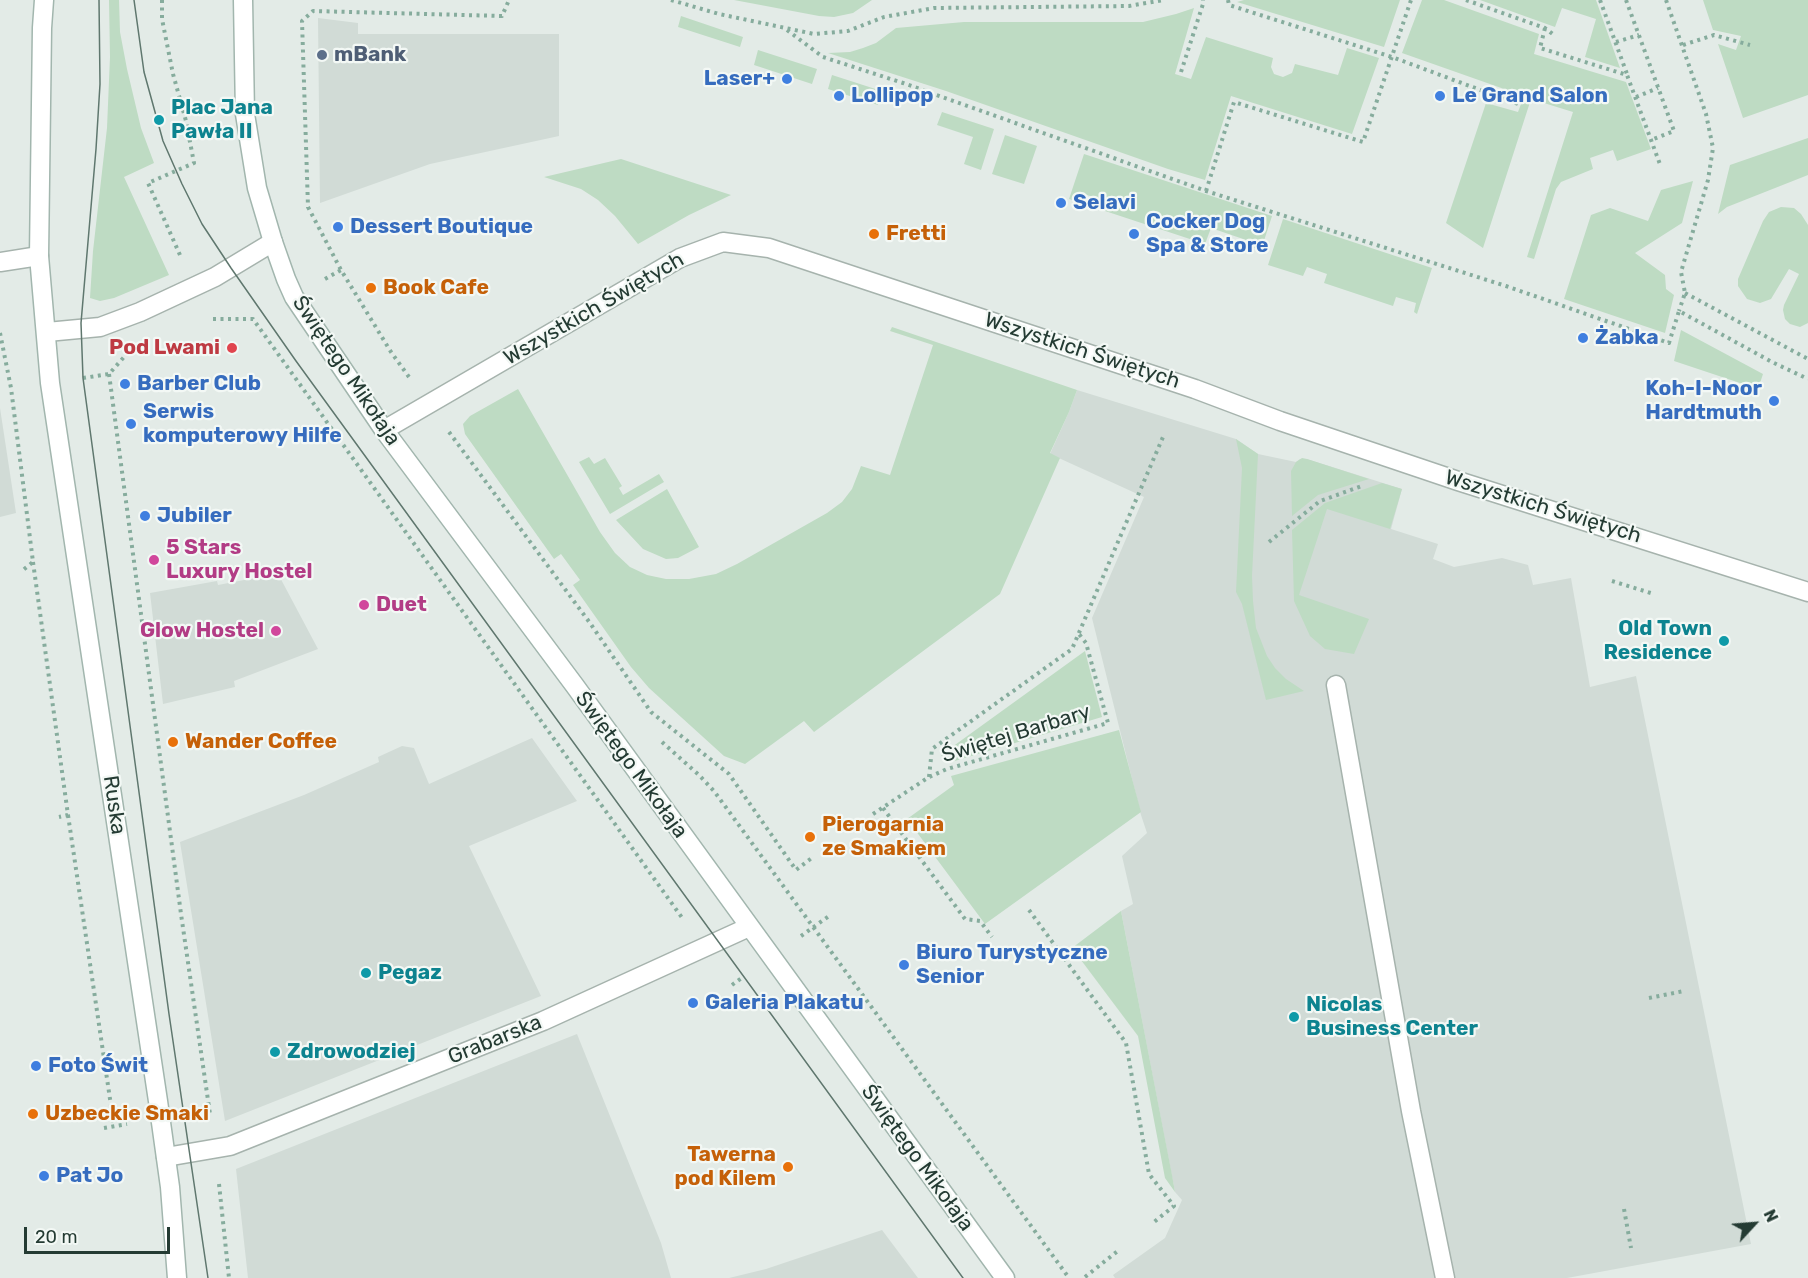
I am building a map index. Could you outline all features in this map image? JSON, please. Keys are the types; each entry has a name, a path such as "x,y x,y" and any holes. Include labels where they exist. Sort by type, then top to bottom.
{"main road":[{"path":"44,0 39,256 46,332 100,327 140,312 215,278 273,242 257,188 245,114 243,0"},
{"name":"Świętego Mikołaja","path":"273,242 294,297 384,430 575,686 1005,1278"},
{"name":"Wszystkich Świętych","path":"384,430 680,258 723,242 769,248 1195,388 1280,421 1458,481 1808,592"},
{"path":"0,262 39,256"},
{"name":"Ruska","path":"46,332 50,383 166,1157 177,1278"},
{"path":"1336,685 1411,1111 1445,1278"},
{"name":"Grabarska","path":"166,1157 230,1146 543,1021 749,927"}],"path":[{"path":"162,0 162,19 194,163 148,183 210,319 255,318 686,924"},
{"path":"510,0 502,16 313,11 302,21 308,207 341,270 391,352 590,623 651,712 729,774 796,870 813,857"},
{"path":"671,0 719,14 814,34 848,31 884,17 934,8 1129,6 1164,0"},
{"path":"1181,72 1203,0"},
{"path":"1228,0 1229,5 1392,57 1518,104"},
{"path":"1206,191 1234,102 1363,142 1411,0"},
{"path":"1466,0 1545,28 1554,34"},
{"path":"1600,0 1661,167"},
{"path":"1626,0 1674,132 1651,140"},
{"path":"787,30 823,57 903,83 1206,191 1506,286 1669,343 1685,293 1681,272 1708,180 1713,148 1706,114 1666,0"},
{"path":"1545,28 1540,48 1628,75"},
{"path":"1616,42 1639,35"},
{"path":"1683,45 1714,35 1750,45"},
{"path":"1636,97 1658,88"},
{"path":"325,279 341,270"},
{"path":"1685,293 1808,359"},
{"path":"1679,311 1772,363 1808,379"},
{"path":"0,333 11,388 68,815 114,1126"},
{"path":"110,374 181,914 210,1114 216,1112"},
{"path":"929,777 932,749 1072,649 1163,437"},
{"path":"1269,542 1320,501 1362,486"},
{"path":"23,570 33,562"},
{"path":"1612,581 1654,594"},
{"name":"Świętej Barbary","path":"873,814 929,777 947,769 1108,723 1086,643 1079,634"},
{"path":"658,739 714,790 1069,1278"},
{"path":"883,808 965,919 980,921 992,937"},
{"path":"59,817 68,815"},
{"path":"1029,910 1126,1042 1149,1174 1174,1206 1154,1222"},
{"path":"793,942 829,916"},
{"path":"732,985 738,981"},
{"path":"1649,998 1684,991"},
{"path":"215,1149 229,1278"},
{"path":"1624,1209 1631,1248"},
{"path":"1085,1277 1119,1250"}],"shaded area":[{"path":"318,18 358,23 358,34 559,34 559,136 430,164 320,203"},
{"path":"1077,390 1236,439 1258,454 1296,462 1300,459 1307,459 1402,489 1391,529 1438,544 1433,559 1454,567 1502,558 1528,565 1533,585 1571,578 1590,687 1636,676 1751,1244 1567,1278 1115,1278 1113,1275 1165,1238 1182,1200 1175,1192 1121,911 1133,904 1122,856 1147,833 1092,618 1144,497 1050,454"},
{"path":"0,408 16,513 0,517"},
{"path":"276,570 318,649 234,681 235,687 163,704 150,593 217,581 218,585 265,576"},
{"name":"Pegaz","path":"532,738 577,801 469,846 541,996 225,1121 180,842 304,795 379,762 378,757 402,746 414,748 429,784"},
{"path":"577,1034 661,1243 671,1278 248,1278 236,1169"},
{"path":"882,1230 918,1278 729,1278 766,1269"}],"green space":[{"path":"109,0 119,0 120,32 127,69 141,128 154,163 124,177 169,275 114,298 100,301 90,298 107,128 110,57"},
{"path":"734,0 872,0 853,13 834,17"},
{"path":"1244,0 1400,0 1384,47 1237,2"},
{"path":"1422,0 1444,0 1539,34 1534,54 1626,82 1651,149 1617,161 1613,150 1590,158 1593,169 1561,182 1556,189 1534,259 1527,257 1573,112 1531,99 1483,248 1446,223 1486,103 1518,112 1524,96 1402,53"},
{"path":"1480,0 1596,0 1620,68 1585,57 1596,19 1562,8 1555,27"},
{"path":"1703,0 1808,0 1808,95 1743,118 1718,44 1736,50 1741,36 1713,30"},
{"path":"1194,8 1175,74 1191,79 1206,37 1273,58 1271,67 1274,74 1283,77 1292,73 1295,64 1338,75 1347,48 1379,58 1352,134 1231,96 1205,180 828,53 850,52 863,48 876,43 896,28 964,22 1143,22"},
{"path":"681,16 743,37 740,47 678,27"},
{"path":"758,50 817,69 812,84 754,65"},
{"path":"832,75 891,94 888,102 879,99 878,105 828,89"},
{"path":"942,112 994,129 981,170 964,164 973,137 937,125"},
{"path":"1005,135 1037,146 1024,184 992,174"},
{"path":"1808,138 1808,175 1727,207 1718,214 1730,165"},
{"path":"1084,154 1272,216 1261,250 1248,246 1249,241 1211,228 1205,244 1096,208 1099,199 1078,192 1075,201 1069,199"},
{"path":"621,159 731,195 689,215 638,244 615,216 598,200 581,189 544,177"},
{"path":"1693,181 1682,223 1635,253 1665,275 1666,289 1674,295 1665,333 1564,299 1591,215 1610,208 1648,221 1661,190"},
{"path":"1781,207 1794,208 1808,225 1808,323 1800,327 1790,324 1785,319 1783,310 1799,274 1789,269 1771,299 1760,303 1747,299 1738,286 1738,279 1763,221 1769,212"},
{"path":"1283,219 1432,268 1417,314 1414,312 1416,303 1396,297 1393,306 1324,283 1327,274 1307,267 1303,276 1268,265"},
{"path":"892,327 1077,390 1050,453 1060,458 1000,594 814,732 804,721 745,764 724,756 649,688 631,667 573,585 580,580 561,554 554,559 465,434 463,424 470,416 518,389 600,532 615,553 630,567 647,575 666,579 689,579 716,574 827,513 842,502 852,489 861,466 890,475 933,345 890,331"},
{"path":"1681,330 1763,374 1758,389 1674,361"},
{"path":"1236,439 1258,454 1252,576 1256,628 1267,656 1275,668 1304,691 1266,700 1242,604 1236,592 1242,468"},
{"path":"589,457 594,464 605,458 622,486 619,488 623,495 659,474 664,482 610,514 579,462"},
{"path":"1302,458 1369,479 1318,495 1292,516 1291,471 1296,462"},
{"path":"1382,483 1402,489 1390,529 1327,509 1299,595 1369,619 1354,654 1325,649 1310,636 1294,601 1292,530 1325,503"},
{"path":"667,489 699,547 678,558 666,559 643,549 616,520"},
{"path":"1085,651 1102,717 948,763 941,755"},
{"path":"1119,730 1141,812 985,924 907,819 954,785 951,776"},
{"path":"1121,911 1175,1192 1165,1178 1138,1036 1072,948"}],"tram line":[{"path":"99,0 100,84 81,323 83,378 169,1014 208,1278"},
{"path":"134,0 144,72 163,141 202,224 296,361 963,1278"}],"place":[{"name":"mBank","path":"322,55"},
{"name":"Laser+","path":"787,79"},
{"name":"Lollipop","path":"839,96"},
{"name":"Le Grand Salon","path":"1440,96"},
{"name":"Plac Jana Pawła II","path":"159,120"},
{"name":"Selavi","path":"1061,203"},
{"name":"Dessert Boutique","path":"338,227"},
{"name":"Fretti","path":"874,234"},
{"name":"Cocker Dog Spa & Store","path":"1134,234"},
{"name":"Book Cafe","path":"371,288"},
{"name":"Żabka","path":"1583,338"},
{"name":"Pod Lwami","path":"232,348"},
{"name":"Barber Club","path":"125,384"},
{"name":"Koh-I-Noor Hardtmuth","path":"1774,401"},
{"name":"Serwis komputerowy Hilfe","path":"131,424"},
{"name":"Jubiler","path":"145,516"},
{"name":"5 Stars Luxury Hostel","path":"154,560"},
{"name":"Duet","path":"364,605"},
{"name":"Glow Hostel","path":"276,631"},
{"name":"Old Town Residence","path":"1724,641"},
{"name":"Wander Coffee","path":"173,742"},
{"name":"Pierogarnia ze Smakiem","path":"810,837"},
{"name":"Biuro Turystyczne Senior","path":"904,965"},
{"name":"Pegaz","path":"366,973"},
{"name":"Galeria Plakatu","path":"693,1003"},
{"name":"Nicolas Business Center","path":"1294,1017"},
{"name":"Zdrowodziej","path":"275,1052"},
{"name":"Foto Świt","path":"36,1066"},
{"name":"Uzbeckie Smaki","path":"33,1114"},
{"name":"Tawerna pod Kilem","path":"788,1167"},
{"name":"Pat Jo","path":"44,1176"}]}
